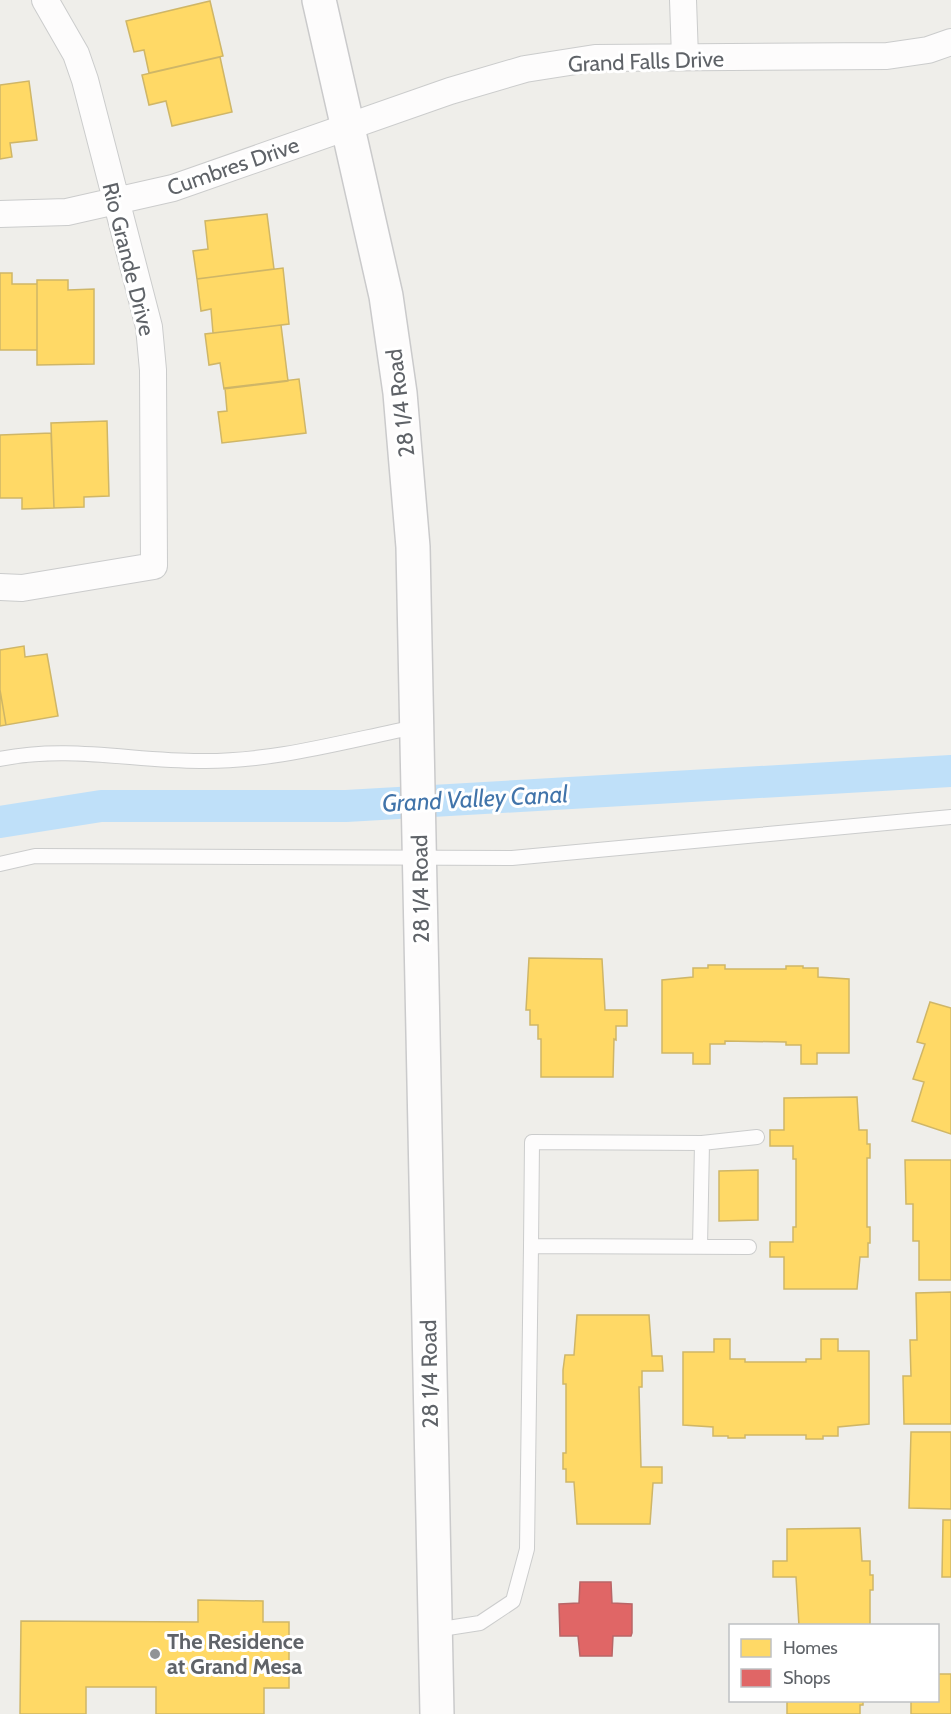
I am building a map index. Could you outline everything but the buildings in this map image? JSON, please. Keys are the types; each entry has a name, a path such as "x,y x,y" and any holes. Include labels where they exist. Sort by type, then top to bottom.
{"main road":[{"name":"28 1/4 Road","path":"319,0 386,296 400,393 413,547 437,1714"}],"street":[{"name":"Rio Grande Drive","path":"0,587 22,588 154,566 153,370 149,327 76,54 45,0"},
{"path":"682,0 685,57"},
{"name":"Grand Falls Drive","path":"348,126 450,91 525,69 595,58 887,56 928,50 951,42"},
{"name":"Cumbres Drive","path":"0,214 67,212 173,188 348,126"}],"lane":[{"path":"0,759 63,752 200,761 253,759 298,753 416,727"},
{"path":"0,864 35,856 419,850 512,858 951,818"},
{"path":"435,1630 480,1623 513,1600 527,1549 532,1142 702,1143 757,1137"},
{"path":"700,1246 702,1143"},
{"path":"531,1246 749,1247"}],"waterway":[{"name":"Grand Valley Canal","path":"0,822 101,806 346,806 951,771"}],"place":[{"name":"The Residence at Grand Mesa","path":"155,1654"}]}
